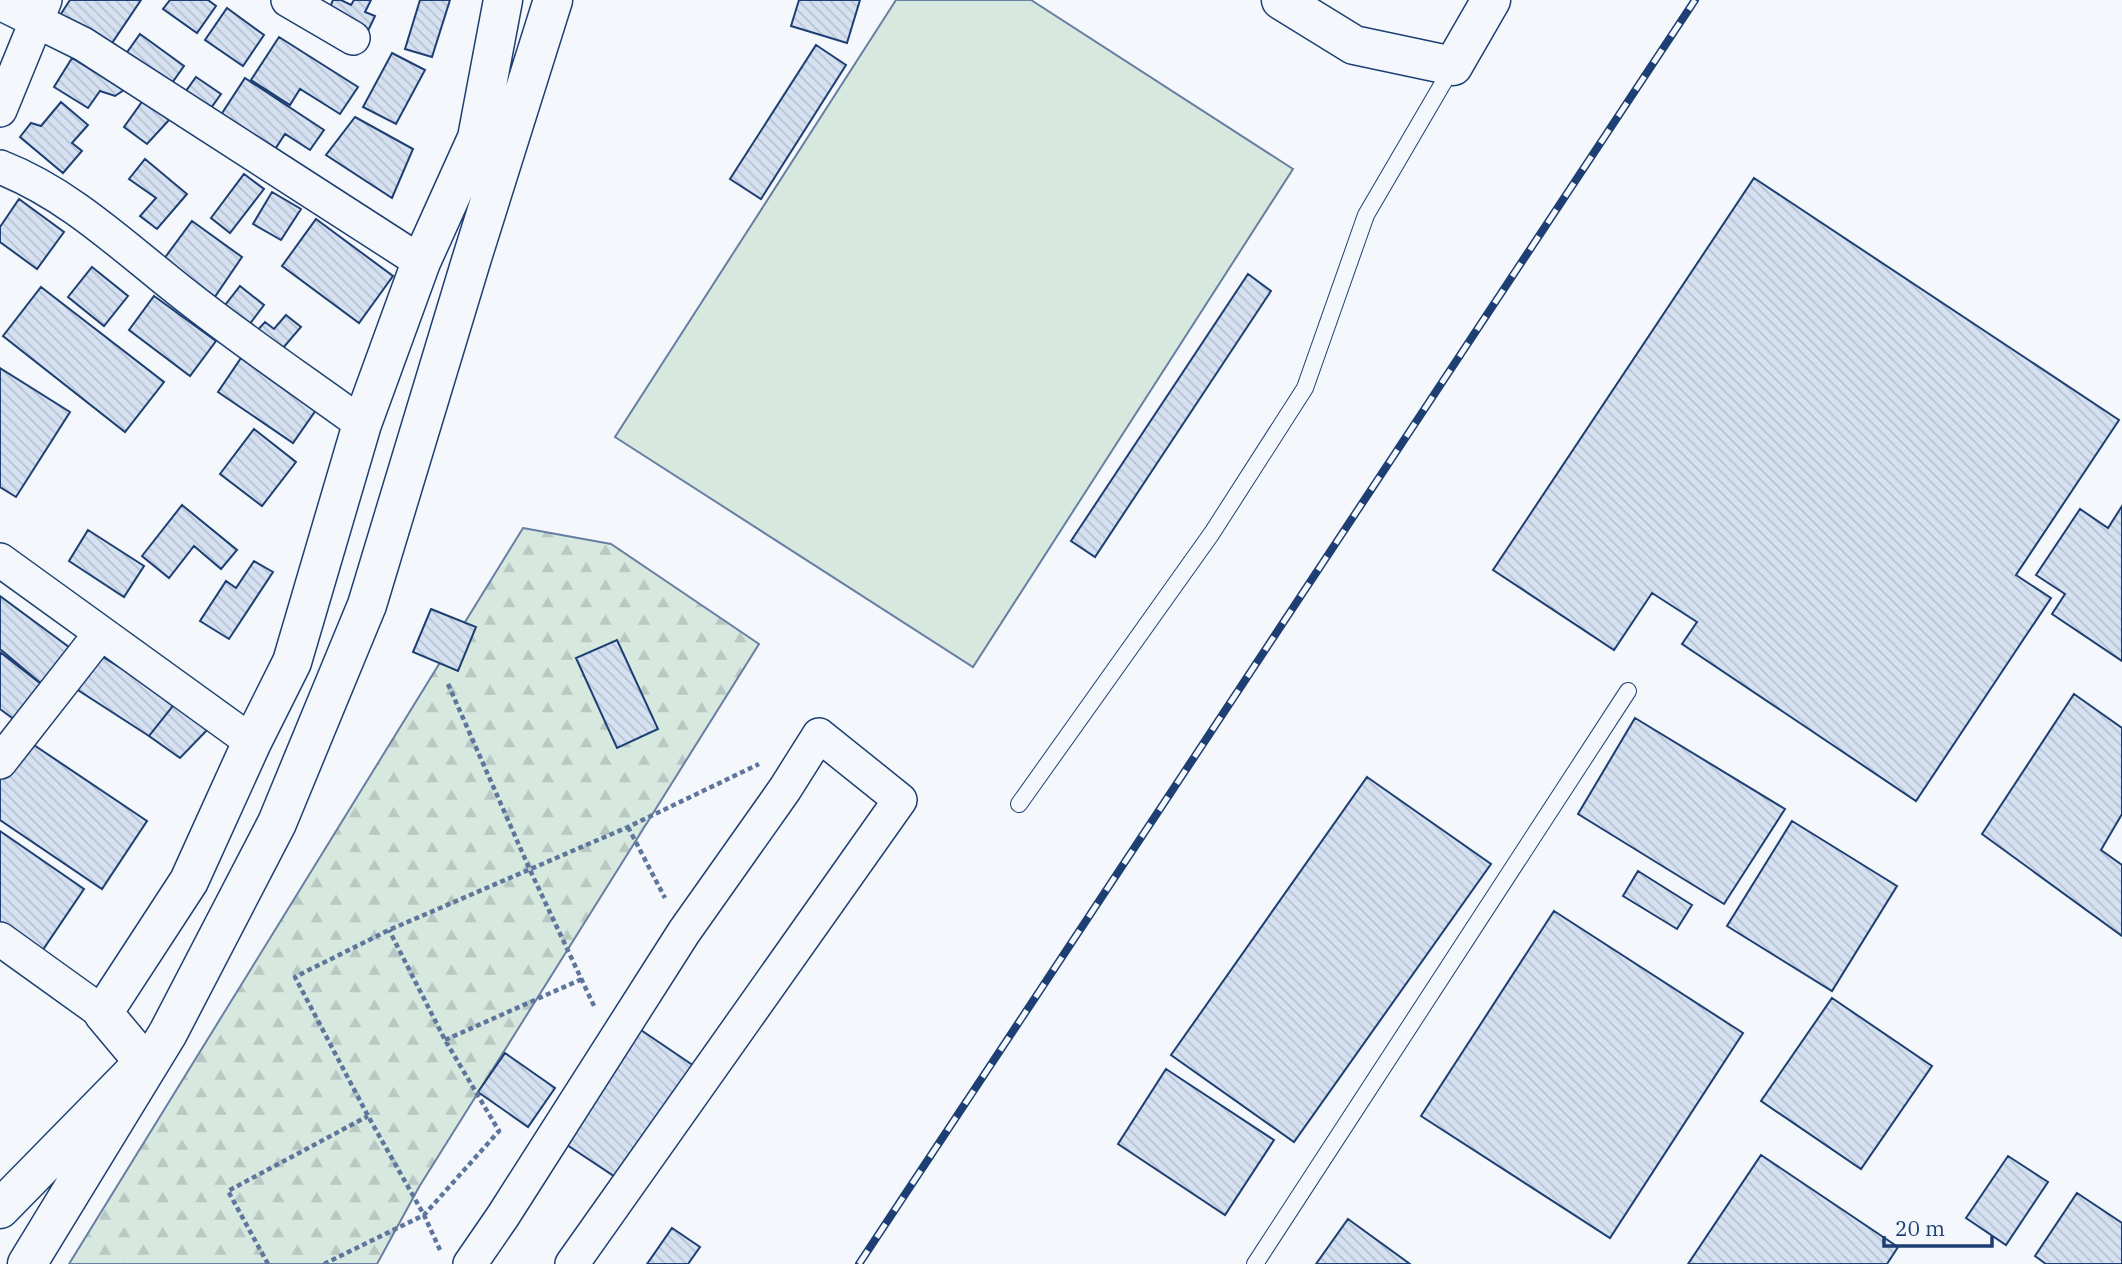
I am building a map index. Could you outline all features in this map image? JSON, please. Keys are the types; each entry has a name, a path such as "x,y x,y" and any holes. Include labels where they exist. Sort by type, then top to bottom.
{"main road":[{"path":"0,1209 144,1062 103,1013 189,881 252,742 292,662 362,424 421,262 477,138 503,0"},
{"path":"27,1264 168,1033 282,810 367,605 553,0"},
{"path":"1281,0 1354,45 1453,66 1491,0"}],"street":[{"path":"288,0 353,38"},
{"path":"0,2 41,10 83,44 421,262"},
{"path":"0,110 41,10"},
{"path":"0,167 29,178 86,215 190,299 362,424"},
{"path":"0,560 252,742"},
{"path":"0,762 101,633"},
{"path":"455,1258 611,1048 684,932 820,735 900,800 572,1264"},
{"path":"0,939 103,1013"}],"lane":[{"path":"1019,804 1212,533 1305,388 1366,215 1453,66"},
{"path":"1255,1264 1628,691"}],"path":[{"path":"448,684 611,1048"},
{"path":"455,1258 424,1215 295,977 389,930 628,827 760,764"},
{"path":"628,827 684,932"},
{"path":"324,1264 424,1215 499,1131 445,1040 389,930"},
{"path":"445,1040 582,979"},
{"path":"268,1264 228,1191 368,1116"}],"green space":[{"path":"896,0 1031,0 1293,169 973,667 615,437"},
{"path":"523,528 611,544 759,644 419,1187 377,1264 69,1264"}],"building":[{"path":"70,0 141,0 106,52 57,20"},
{"path":"170,0 208,0 216,6 197,33 163,9"},
{"path":"333,0 341,0 351,5 354,0 371,0 365,12 375,16 367,33 327,14"},
{"path":"420,0 450,0 432,57 405,49"},
{"path":"799,0 860,0 847,43 791,26"},
{"path":"227,8 264,35 243,66 205,40"},
{"path":"140,34 184,66 167,90 123,58"},
{"path":"279,37 358,87 340,114 300,89 290,105 251,80"},
{"path":"816,45 846,65 761,199 730,179"},
{"path":"392,53 425,70 396,124 363,107"},
{"path":"72,58 124,90 115,96 100,91 88,108 54,87"},
{"path":"196,77 221,94 206,115 181,98"},
{"path":"245,78 324,130 310,150 285,134 268,160 215,124"},
{"path":"144,99 169,120 147,144 124,127"},
{"path":"61,102 88,125 72,143 82,151 63,173 20,137 31,123 41,126"},
{"path":"355,117 413,149 392,198 326,155"},
{"path":"145,159 187,194 157,229 140,216 156,198 129,179"},
{"path":"244,174 264,189 230,233 211,218"},
{"path":"1754,178 2119,420 2016,575 2051,598 1916,801 1682,644 1697,622 1652,593 1614,650 1493,570"},
{"path":"272,192 301,209 281,240 253,224"},
{"path":"19,199 64,232 37,269 0,242 0,227"},
{"path":"316,219 393,276 359,323 282,266"},
{"path":"192,221 242,257 210,304 158,267"},
{"path":"92,267 128,296 104,326 68,297"},
{"path":"1248,274 1271,291 1095,557 1071,541"},
{"path":"240,286 264,305 246,329 222,309"},
{"path":"41,287 164,382 125,432 3,336"},
{"path":"154,296 216,341 190,376 129,330"},
{"path":"286,315 301,327 277,355 253,335 265,322 274,329"},
{"path":"241,358 316,410 293,443 218,392"},
{"path":"0,368 70,412 16,497 0,487"},
{"path":"254,429 296,462 262,506 220,474"},
{"path":"182,505 237,550 221,569 194,546 169,578 142,556"},
{"path":"2122,506 2122,661 2052,614 2065,594 2036,575 2080,509 2108,528"},
{"path":"88,530 144,566 124,597 69,561"},
{"path":"254,561 273,572 229,639 200,621 226,581 236,588"},
{"path":"0,596 77,653 50,691 0,649"},
{"path":"431,609 476,627 458,671 413,652"},
{"path":"617,640 658,729 617,748 576,658"},
{"path":"93,651 176,702 149,736 67,683"},
{"path":"0,652 50,691 23,726 0,709"},
{"path":"2074,694 2122,728 2122,814 2101,850 2122,865 2122,936 1982,834"},
{"path":"176,702 209,728 180,758 149,736"},
{"path":"1635,718 1785,809 1724,904 1578,814"},
{"path":"25,739 147,821 102,889 0,820 0,776"},
{"path":"1367,777 1491,864 1294,1142 1171,1055"},
{"path":"1792,821 1897,886 1832,991 1727,926"},
{"path":"0,831 84,889 38,957 0,932"},
{"path":"1638,871 1692,905 1677,929 1623,896"},
{"path":"1554,911 1743,1033 1610,1238 1421,1116"},
{"path":"1832,998 1932,1066 1861,1169 1761,1101"},
{"path":"635,1026 697,1068 620,1180 558,1139"},
{"path":"505,1053 555,1088 528,1127 478,1092"},
{"path":"1166,1069 1274,1140 1225,1215 1118,1144"},
{"path":"1761,1155 1898,1247 1887,1264 1688,1264"},
{"path":"2008,1156 2048,1182 2006,1245 1966,1218"},
{"path":"2077,1193 2122,1223 2122,1264 2046,1264 2035,1256"},
{"path":"1348,1219 1410,1264 1316,1264"},
{"path":"672,1228 700,1247 688,1264 647,1264"}],"railway":[{"path":"859,1264 1695,0"}]}
